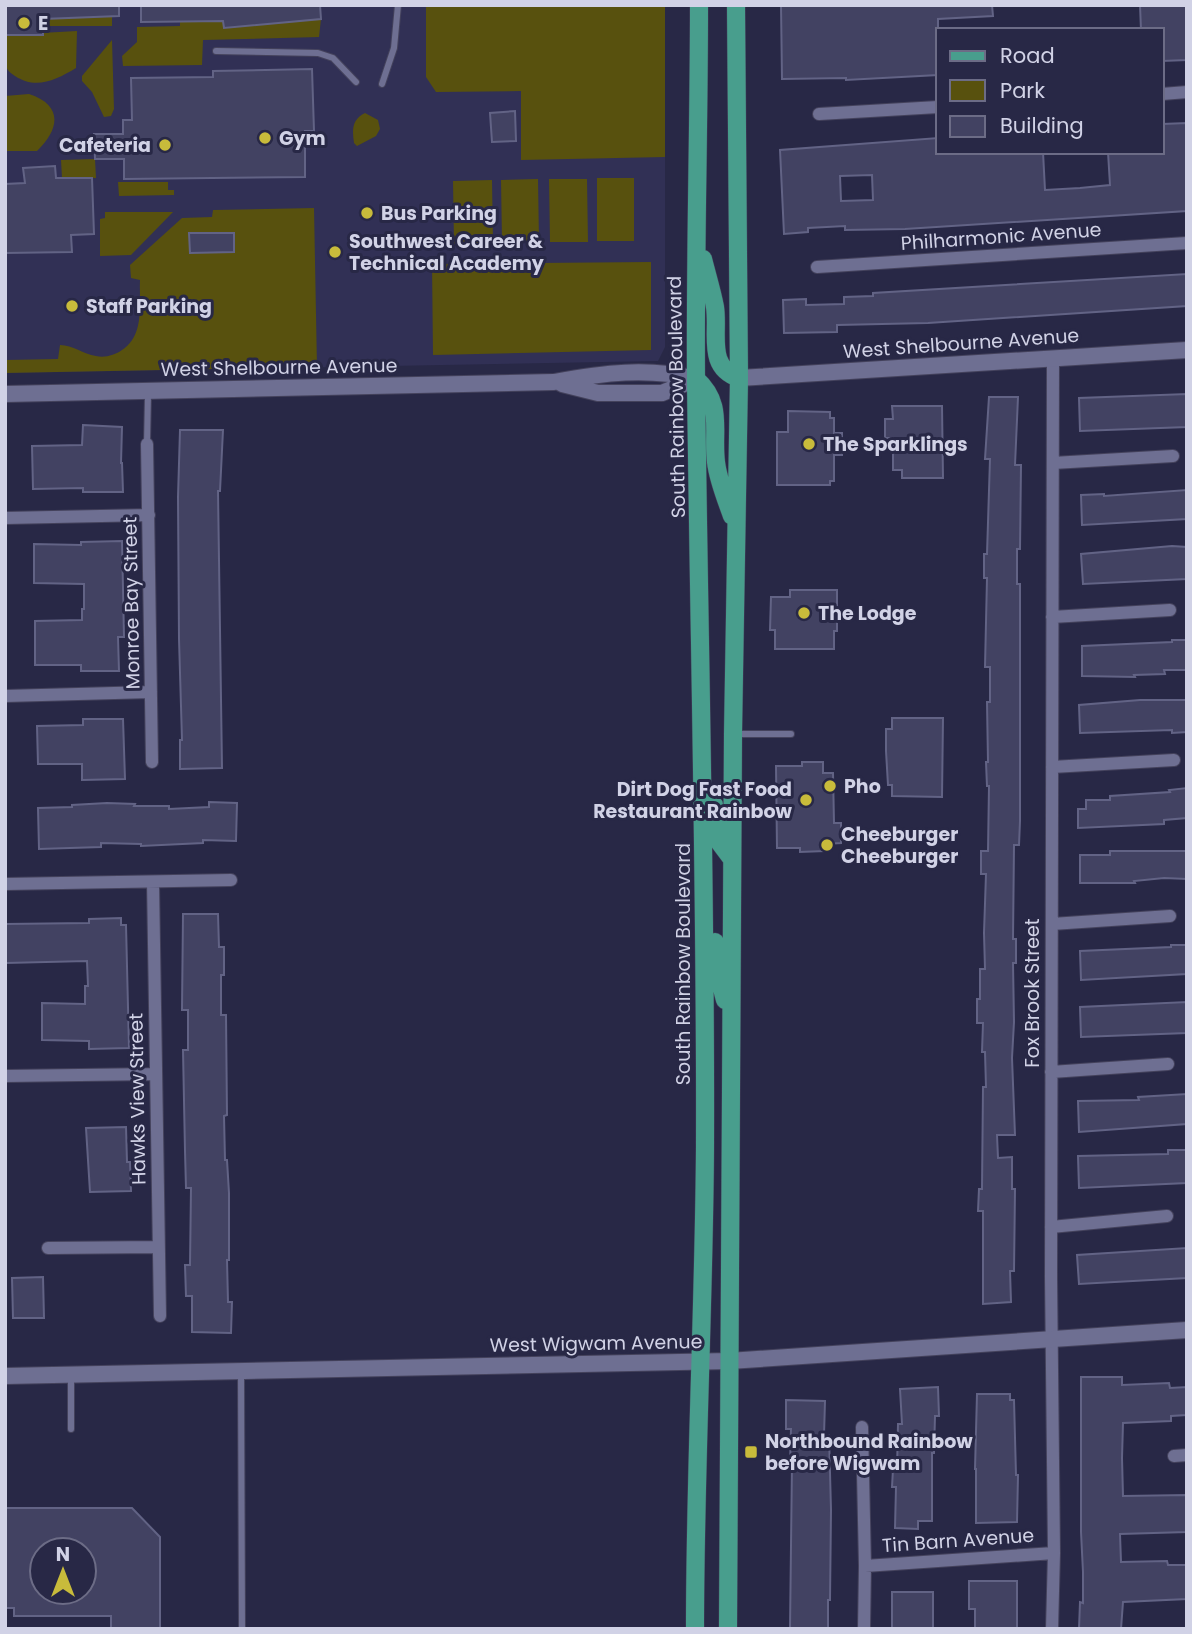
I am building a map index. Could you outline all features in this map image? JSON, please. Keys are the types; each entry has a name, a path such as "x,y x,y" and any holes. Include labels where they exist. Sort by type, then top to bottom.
{"main road":[{"name":"South Rainbow Boulevard","path":"695,1629 695,1520 702,1362 705,1142 702,704 696,379 699,5"},
{"path":"728,5 736,35"},
{"path":"728,1629 733,734 739,378 736,5"},
{"path":"696,232 715,308 717,355 722,368 728,374 739,378"},
{"path":"696,379 708,389 714,407 716,463 737,533"},
{"path":"702,704 714,785 714,826 723,849 732,859"},
{"path":"703,890 715,904 715,962 732,1023"}],"street":[{"path":"1164,94 1187,92"},
{"path":"819,114 936,107"},
{"name":"Philharmonic Avenue","path":"817,267 1187,243"},
{"name":"West Shelbourne Avenue","path":"739,378 1187,350"},
{"name":"Fox Brook Street","path":"1052,1629 1053,358"},
{"name":"West Shelbourne Avenue","path":"5,394 554,382 601,373 662,372 696,379"},
{"name":"Monroe Bay Street","path":"147,444 152,762"},
{"path":"1053,463 1173,456"},
{"path":"5,518 149,514"},
{"path":"1052,617 1170,610"},
{"path":"5,696 151,692"},
{"path":"1052,767 1174,760"},
{"path":"5,884 231,880"},
{"name":"Hawks View Street","path":"153,882 160,1316"},
{"path":"1052,924 1170,916"},
{"path":"1051,1072 1168,1064"},
{"path":"5,1076 155,1074"},
{"path":"1051,1227 1167,1216"},
{"path":"48,1248 158,1247"},
{"name":"West Wigwam Avenue","path":"5,1376 729,1361 1187,1330"},
{"path":"862,1427 864,1629"},
{"name":"Tin Barn Avenue","path":"865,1566 1054,1553"}],"lane":[{"path":"382,84 394,48 398,5"},
{"path":"216,51 318,54 333,58 356,82"},
{"path":"147,444 148,391"},
{"path":"733,734 791,734"},
{"path":"241,1371 242,1629"},
{"path":"71,1374 71,1429"}],"shaded area":[{"name":"Southwest Career & Technical Academy","path":"5,5 665,5 665,347 658,361 5,373"}],"green space":[{"path":"112,5 112,26 43,26 43,19 107,17"},
{"path":"426,5 665,5 665,157 521,160 521,91 436,92 426,77"},
{"path":"321,19 319,37 203,40 202,65 123,66 122,56 137,42 137,27 223,21 224,28"},
{"path":"77,31 76,68 61,76 46,82 31,82 15,76 6,67 5,35"},
{"path":"112,40 114,109 111,116 104,117 92,92 82,81 82,76"},
{"path":"29,94 48,104 53,111 54,126 45,143 37,151 5,151 5,96"},
{"path":"365,113 378,120 380,129 376,136 357,146 354,143 354,125"},
{"path":"95,159 96,178 62,178 61,160"},
{"path":"597,178 634,178 634,241 597,241"},
{"path":"538,179 539,241 502,242 501,180"},
{"path":"549,179 587,179 588,242 550,242"},
{"path":"492,180 493,243 454,244 453,181"},
{"path":"118,182 168,182 168,190 174,190 174,195 119,196"},
{"path":"314,208 317,367 5,373 5,360 58,359 60,345 103,357 122,350 129,344 138,328 140,309 140,280 131,278 130,265 182,218 212,217 213,210"},
{"path":"105,212 173,212 131,255 100,256 100,219 105,218"},
{"path":"651,262 651,350 433,355 432,264"}],"building":[{"name":"E","path":"5,5 119,5 119,16 43,19 43,35 5,35"},
{"path":"141,5 320,5 321,19 224,28 223,21 141,22"},
{"path":"781,5 992,5 993,16 938,19 936,75 846,80 782,79"},
{"path":"1140,5 1187,5 1187,60 1164,61 1164,28 1141,28"},
{"path":"312,69 314,131 305,131 305,177 124,179 124,159 95,159 94,134 123,134 123,120 132,120 131,78 213,77 213,71"},
{"path":"515,111 516,141 492,142 490,113"},
{"path":"1187,123 1187,211 905,229 845,230 845,226 808,228 808,232 784,234 780,150 936,138 936,154 1043,154 1045,190 1110,185 1108,154 1164,154 1164,124","holes":["872,175 873,200 841,201 840,176"]},
{"path":"55,166 56,178 92,178 94,234 71,235 72,252 5,253 5,184 25,183 23,168"},
{"path":"189,233 234,233 234,252 190,253"},
{"path":"1187,274 1187,306 928,323 837,325 837,332 784,333 783,300 806,299 806,305 844,304 844,297 873,296 873,293"},
{"path":"1187,394 1187,427 1080,431 1079,398"},
{"path":"989,397 1018,397 1015,465 1021,465 1020,549 1017,549 1017,584 1020,584 1020,821 1019,845 1014,845 1013,939 1016,939 1016,963 1013,963 1012,1058 1015,1135 997,1135 998,1158 1012,1157 1012,1189 1015,1189 1014,1271 1010,1271 1011,1302 983,1304 983,1211 978,1211 979,1189 982,1189 983,1087 986,1087 985,1052 982,1052 983,1023 977,1023 977,999 980,999 980,969 985,969 986,874 981,874 981,851 988,851 989,786 986,762 990,667 985,667 987,578 984,578 984,554 987,554 990,459 985,459"},
{"path":"892,406 942,406 943,478 902,478 902,470 893,470 893,438 885,438 885,419 893,419"},
{"name":"The Sparklings","path":"788,411 830,412 830,418 834,418 834,433 842,433 842,455 834,455 834,481 830,481 830,485 777,485 777,432 788,432"},
{"path":"83,425 122,427 123,492 83,492 83,488 33,489 32,446 82,445"},
{"path":"180,430 223,430 218,491 222,768 180,769"},
{"path":"1187,490 1187,519 1082,525 1081,495"},
{"path":"122,541 124,637 118,637 119,671 81,671 81,665 35,665 35,621 82,620 84,584 34,583 34,544 81,545 81,542"},
{"path":"1187,547 1187,579 1083,584 1081,554"},
{"name":"The Lodge","path":"790,590 837,590 834,649 775,649 775,630 770,630 771,597 790,597"},
{"path":"1187,640 1187,670 1164,670 1165,674 1134,675 1135,677 1082,676 1082,646"},
{"path":"1140,700 1187,700 1187,732 1172,733 1172,730 1080,733 1079,705"},
{"path":"892,718 943,718 942,797 892,796 892,785 888,785 886,729 892,729"},
{"path":"83,719 123,719 125,779 82,780 82,764 38,764 37,726 83,725"},
{"path":"802,762 823,762 823,773 833,773 834,823 841,823 841,843 825,844 825,851 800,852 800,848 777,848 776,766 802,766"},
{"path":"1187,788 1187,818 1164,820 1164,824 1078,828 1078,809 1086,809 1086,800 1110,800 1110,796 1170,792 1169,790"},
{"path":"209,802 237,803 236,841 203,840 203,843 141,846 101,843 101,847 39,849 38,808 107,803 169,806 169,809 209,807"},
{"path":"1110,851 1187,851 1187,879 1080,883 1080,855 1110,855"},
{"path":"183,914 218,914 219,947 224,947 221,1015 226,1015 227,1115 224,1116 229,1193 227,1260 228,1302 232,1302 231,1333 192,1332 192,1296 186,1296 185,1265 190,1265 191,1188 186,1188 183,1050 188,1050 188,1010 182,1010"},
{"path":"121,918 121,925 126,925 129,1048 89,1049 89,1041 42,1040 42,1003 85,1004 85,986 88,986 87,961 6,963 5,924 89,923 89,919"},
{"path":"1187,945 1187,974 1081,980 1080,951"},
{"path":"1187,1002 1187,1033 1081,1037 1080,1007"},
{"path":"1187,1094 1187,1124 1079,1132 1078,1101 1139,1100 1138,1097"},
{"path":"126,1127 131,1191 90,1192 86,1128"},
{"path":"1168,1150 1187,1150 1187,1183 1079,1188 1078,1156 1168,1154"},
{"path":"1187,1248 1187,1278 1079,1284 1077,1255"},
{"path":"43,1277 44,1318 13,1318 12,1278"},
{"path":"1081,1377 1122,1377 1122,1385 1169,1383 1170,1388 1187,1387 1187,1415 1171,1416 1171,1421 1123,1423 1122,1458 1123,1496 1187,1495 1187,1532 1120,1534 1121,1562 1167,1561 1168,1565 1187,1565 1187,1599 1123,1602 1121,1629 1079,1629 1080,1602 1083,1603"},
{"path":"938,1387 939,1416 935,1416 932,1453 932,1521 918,1521 918,1529 895,1528 896,1487 892,1487 893,1469 897,1470 898,1424 902,1424 900,1389"},
{"path":"977,1394 1010,1394 1010,1400 1014,1400 1018,1475 1017,1522 976,1523"},
{"path":"786,1400 825,1401 824,1435 829,1435 831,1510 828,1629 790,1629 792,1463 791,1429 786,1429"},
{"path":"5,1508 132,1508 160,1537 160,1629 111,1629 111,1616 14,1616 14,1608 5,1608"},
{"path":"969,1581 1017,1581 1017,1629 975,1629 975,1609 969,1609"},
{"path":"892,1592 933,1592 933,1629 892,1629"}],"place":[{"name":"E","path":"24,23"},
{"name":"Gym","path":"265,138"},
{"name":"Cafeteria","path":"165,145"},
{"name":"Bus Parking","path":"367,213"},
{"name":"Southwest Career & Technical Academy","path":"335,252"},
{"name":"Staff Parking","path":"72,306"},
{"name":"The Sparklings","path":"809,444"},
{"name":"The Lodge","path":"804,613"},
{"name":"Pho","path":"830,786"},
{"name":"Dirt Dog Fast Food Restaurant Rainbow","path":"806,800"},
{"name":"Cheeburger Cheeburger","path":"827,845"},
{"name":"Northbound Rainbow before Wigwam","path":"751,1452"}]}
